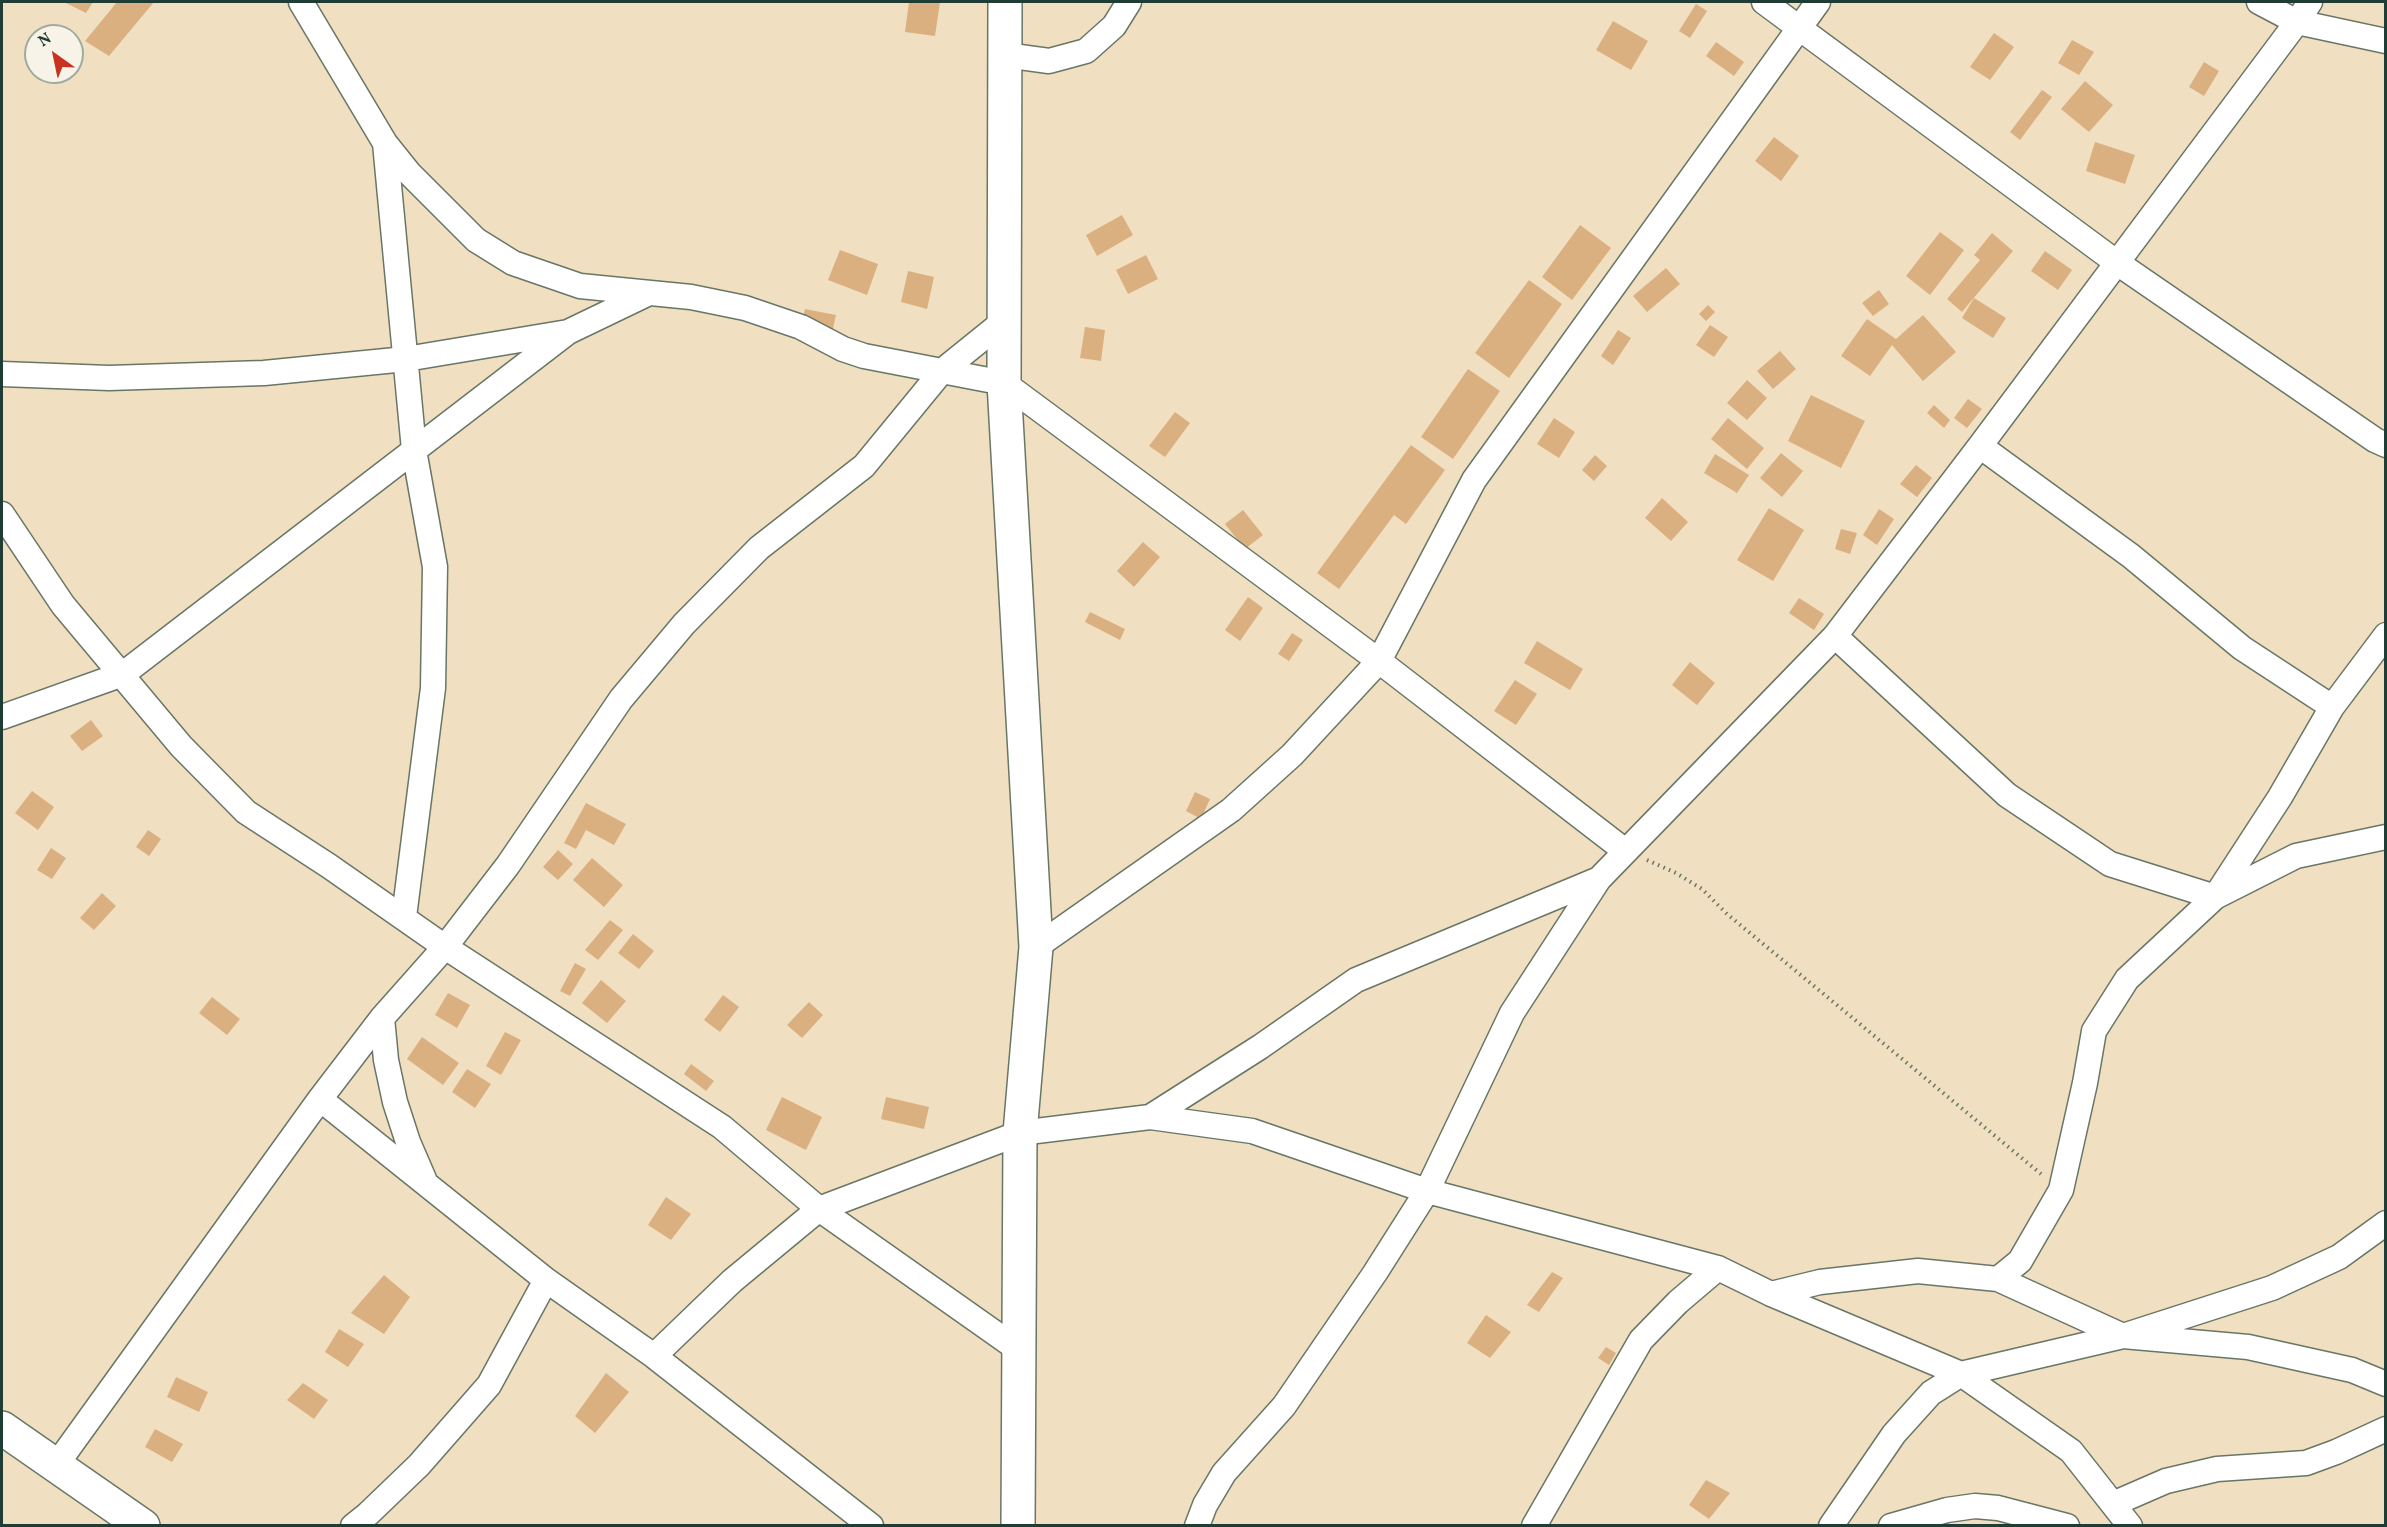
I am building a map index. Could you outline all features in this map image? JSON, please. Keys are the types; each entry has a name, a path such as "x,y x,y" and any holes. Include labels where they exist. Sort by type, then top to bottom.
{"main road":[{"path":"1005,2 1004,383 1036,947 1020,1133 1018,1526"},
{"path":"2,1428 57,1464 143,1526"}],"street":[{"path":"301,2 385,143 409,173 476,240 513,263 580,286 691,297 745,308 793,324 843,350 1004,383 1379,661 1624,850"},
{"path":"1005,55 1049,61 1086,51 1114,26 1129,2"},
{"path":"1764,2 2116,262 2385,445"},
{"path":"1036,947 1231,810 1292,755 1379,661 1474,480 1818,2"},
{"path":"2259,2 2303,12 2385,41"},
{"path":"1197,1526 1205,1504 1224,1473 1284,1406 1375,1273 1427,1191 1512,1013 1599,879 1624,850 1835,636 1980,446 2303,12"},
{"path":"385,143 414,450 435,567 433,677 404,917"},
{"path":"2,717 123,674 568,332 647,294"},
{"path":"57,1464 320,1099 382,1018 445,947 508,865 621,699 684,624 759,548 864,466 942,371 1004,321"},
{"path":"2,374 110,378 264,373 406,359 568,332"},
{"path":"1980,446 2131,556 2242,648 2332,707"},
{"path":"2,513 63,605 181,746 246,812 404,917 445,947 722,1128 819,1209 1019,1350"},
{"path":"1998,1279 2020,1261 2061,1190 2094,1031 2127,980 2215,897 2280,797 2332,707 2385,635"},
{"path":"1835,636 2007,795 2110,864 2215,897 2296,856 2385,837"},
{"path":"1150,1117 1260,1047 1356,980 1599,879"},
{"path":"382,1018 386,1060 394,1102 425,1181"},
{"path":"320,1099 546,1280 654,1356 871,1526"},
{"path":"654,1356 732,1281 819,1209 1020,1133 1150,1117 1252,1131 1427,1191 1718,1268 1771,1294 1961,1374 2072,1451 2130,1526"},
{"path":"1831,1526 1894,1434 1931,1393 1961,1374 2123,1336 2272,1288 2340,1257 2385,1223"},
{"path":"1534,1526 1641,1340 1678,1302 1718,1268"},
{"path":"1771,1294 1820,1282 1918,1271 1998,1279 2123,1336 2248,1347 2352,1370 2385,1384"},
{"path":"353,1526 419,1464 489,1385 546,1280"},
{"path":"2113,1504 2166,1481 2217,1469 2306,1463 2385,1429"},
{"path":"1891,1526 1947,1510 1975,1506 1998,1508 2067,1526"}],"path":[{"path":"1624,850 1676,873 1702,888 1727,914 2061,1190"}],"building":[{"path":"64,2 93,2 86,13"},
{"path":"117,2 154,2 109,56 85,41"},
{"path":"909,2 940,2 935,36 905,32"},
{"path":"1696,4 1707,11 1690,38 1679,31"},
{"path":"1613,21 1648,41 1631,70 1596,50"},
{"path":"1994,33 2014,47 1990,80 1970,67"},
{"path":"2072,40 2094,52 2079,75 2058,63"},
{"path":"1716,42 1744,62 1734,76 1706,56"},
{"path":"2204,62 2219,71 2204,96 2189,87"},
{"path":"2085,81 2113,105 2089,132 2061,109"},
{"path":"2042,90 2052,97 2020,140 2010,132"},
{"path":"1774,137 1799,156 1781,181 1755,161"},
{"path":"2095,142 2135,155 2125,184 2086,171"},
{"path":"1122,215 1133,235 1097,256 1086,235"},
{"path":"1580,225 1611,248 1572,300 1542,277"},
{"path":"1940,232 1964,250 1930,295 1906,276"},
{"path":"1992,233 2013,251 1962,312 1947,299 1980,260 1974,255"},
{"path":"840,250 878,264 867,295 828,280"},
{"path":"2045,251 2072,270 2058,290 2031,271"},
{"path":"1146,255 1158,279 1128,294 1116,270"},
{"path":"1666,268 1680,284 1647,312 1633,296"},
{"path":"908,271 934,277 927,309 901,302"},
{"path":"1529,280 1562,304 1509,378 1475,353"},
{"path":"1879,290 1889,304 1873,316 1862,303"},
{"path":"1974,298 2006,318 1993,338 1962,318"},
{"path":"1708,305 1715,312 1706,321 1699,314"},
{"path":"805,309 836,315 832,333 801,327"},
{"path":"1923,315 1956,352 1923,381 1892,345 1870,376 1841,356 1867,319 1896,339"},
{"path":"1710,325 1728,337 1714,357 1696,345"},
{"path":"1085,327 1105,330 1101,361 1080,358"},
{"path":"1618,330 1631,338 1613,365 1601,356"},
{"path":"1780,351 1796,369 1773,389 1757,371"},
{"path":"1468,369 1500,391 1453,459 1421,437"},
{"path":"1747,380 1767,398 1747,420 1727,403"},
{"path":"1811,395 1865,421 1841,468 1788,441"},
{"path":"1968,399 1982,409 1967,428 1954,418"},
{"path":"1934,405 1950,420 1944,428 1927,413"},
{"path":"1175,412 1190,423 1165,457 1149,446"},
{"path":"1554,418 1575,432 1559,458 1537,444"},
{"path":"1728,418 1764,448 1747,469 1711,439"},
{"path":"1411,445 1445,470 1406,524 1394,515 1339,589 1317,573"},
{"path":"1781,453 1803,471 1782,497 1760,478"},
{"path":"1715,454 1749,475 1737,493 1704,473"},
{"path":"1595,455 1607,466 1594,481 1582,470"},
{"path":"1916,465 1932,478 1917,497 1900,484"},
{"path":"1662,498 1688,522 1671,541 1645,518"},
{"path":"1769,508 1804,530 1773,581 1737,560"},
{"path":"1879,509 1894,519 1877,545 1863,535"},
{"path":"1243,510 1263,535 1245,549 1225,524"},
{"path":"1841,529 1857,533 1850,554 1835,549"},
{"path":"1143,542 1160,557 1134,587 1117,571"},
{"path":"1248,597 1263,608 1240,641 1225,630"},
{"path":"1799,598 1824,614 1814,630 1789,613"},
{"path":"1090,612 1125,629 1120,640 1085,622"},
{"path":"1292,633 1303,640 1289,661 1278,654"},
{"path":"1537,641 1583,669 1570,690 1524,663"},
{"path":"1690,662 1715,683 1697,705 1672,685"},
{"path":"1515,680 1537,694 1516,725 1494,711"},
{"path":"91,720 103,736 82,751 70,736"},
{"path":"32,791 54,807 38,830 15,813"},
{"path":"1195,792 1210,799 1201,819 1186,811"},
{"path":"586,803 626,824 614,845 586,830 576,849 564,843"},
{"path":"148,830 161,839 149,856 136,847"},
{"path":"51,848 66,858 52,879 37,870"},
{"path":"558,850 573,864 558,880 543,867"},
{"path":"592,858 623,885 604,907 573,880"},
{"path":"102,893 116,906 94,930 80,918"},
{"path":"610,920 623,930 598,960 585,950"},
{"path":"633,934 654,951 639,969 618,953"},
{"path":"575,963 586,969 570,996 560,991"},
{"path":"601,980 626,1001 607,1023 582,1003"},
{"path":"448,993 470,1005 457,1028 435,1015"},
{"path":"723,995 739,1007 720,1032 704,1020"},
{"path":"212,997 240,1019 227,1035 199,1013"},
{"path":"809,1002 823,1015 802,1038 787,1025"},
{"path":"505,1032 521,1040 501,1075 486,1066"},
{"path":"422,1037 459,1063 443,1085 407,1059"},
{"path":"691,1064 714,1081 706,1091 684,1074"},
{"path":"467,1069 491,1084 475,1108 452,1092"},
{"path":"782,1097 822,1117 806,1150 766,1130"},
{"path":"886,1097 929,1107 924,1129 881,1119"},
{"path":"666,1197 691,1214 671,1240 648,1225"},
{"path":"1552,1272 1563,1278 1539,1312 1527,1305"},
{"path":"384,1275 410,1297 384,1334 351,1313"},
{"path":"1486,1315 1511,1332 1490,1358 1467,1343"},
{"path":"339,1329 364,1344 348,1367 325,1352"},
{"path":"1606,1347 1616,1353 1609,1365 1598,1358"},
{"path":"606,1373 629,1392 595,1433 575,1416"},
{"path":"176,1377 208,1392 199,1412 167,1397"},
{"path":"303,1383 328,1400 314,1419 287,1400"},
{"path":"155,1429 183,1444 172,1462 145,1447"},
{"path":"1706,1480 1730,1493 1709,1519 1689,1505"}]}
